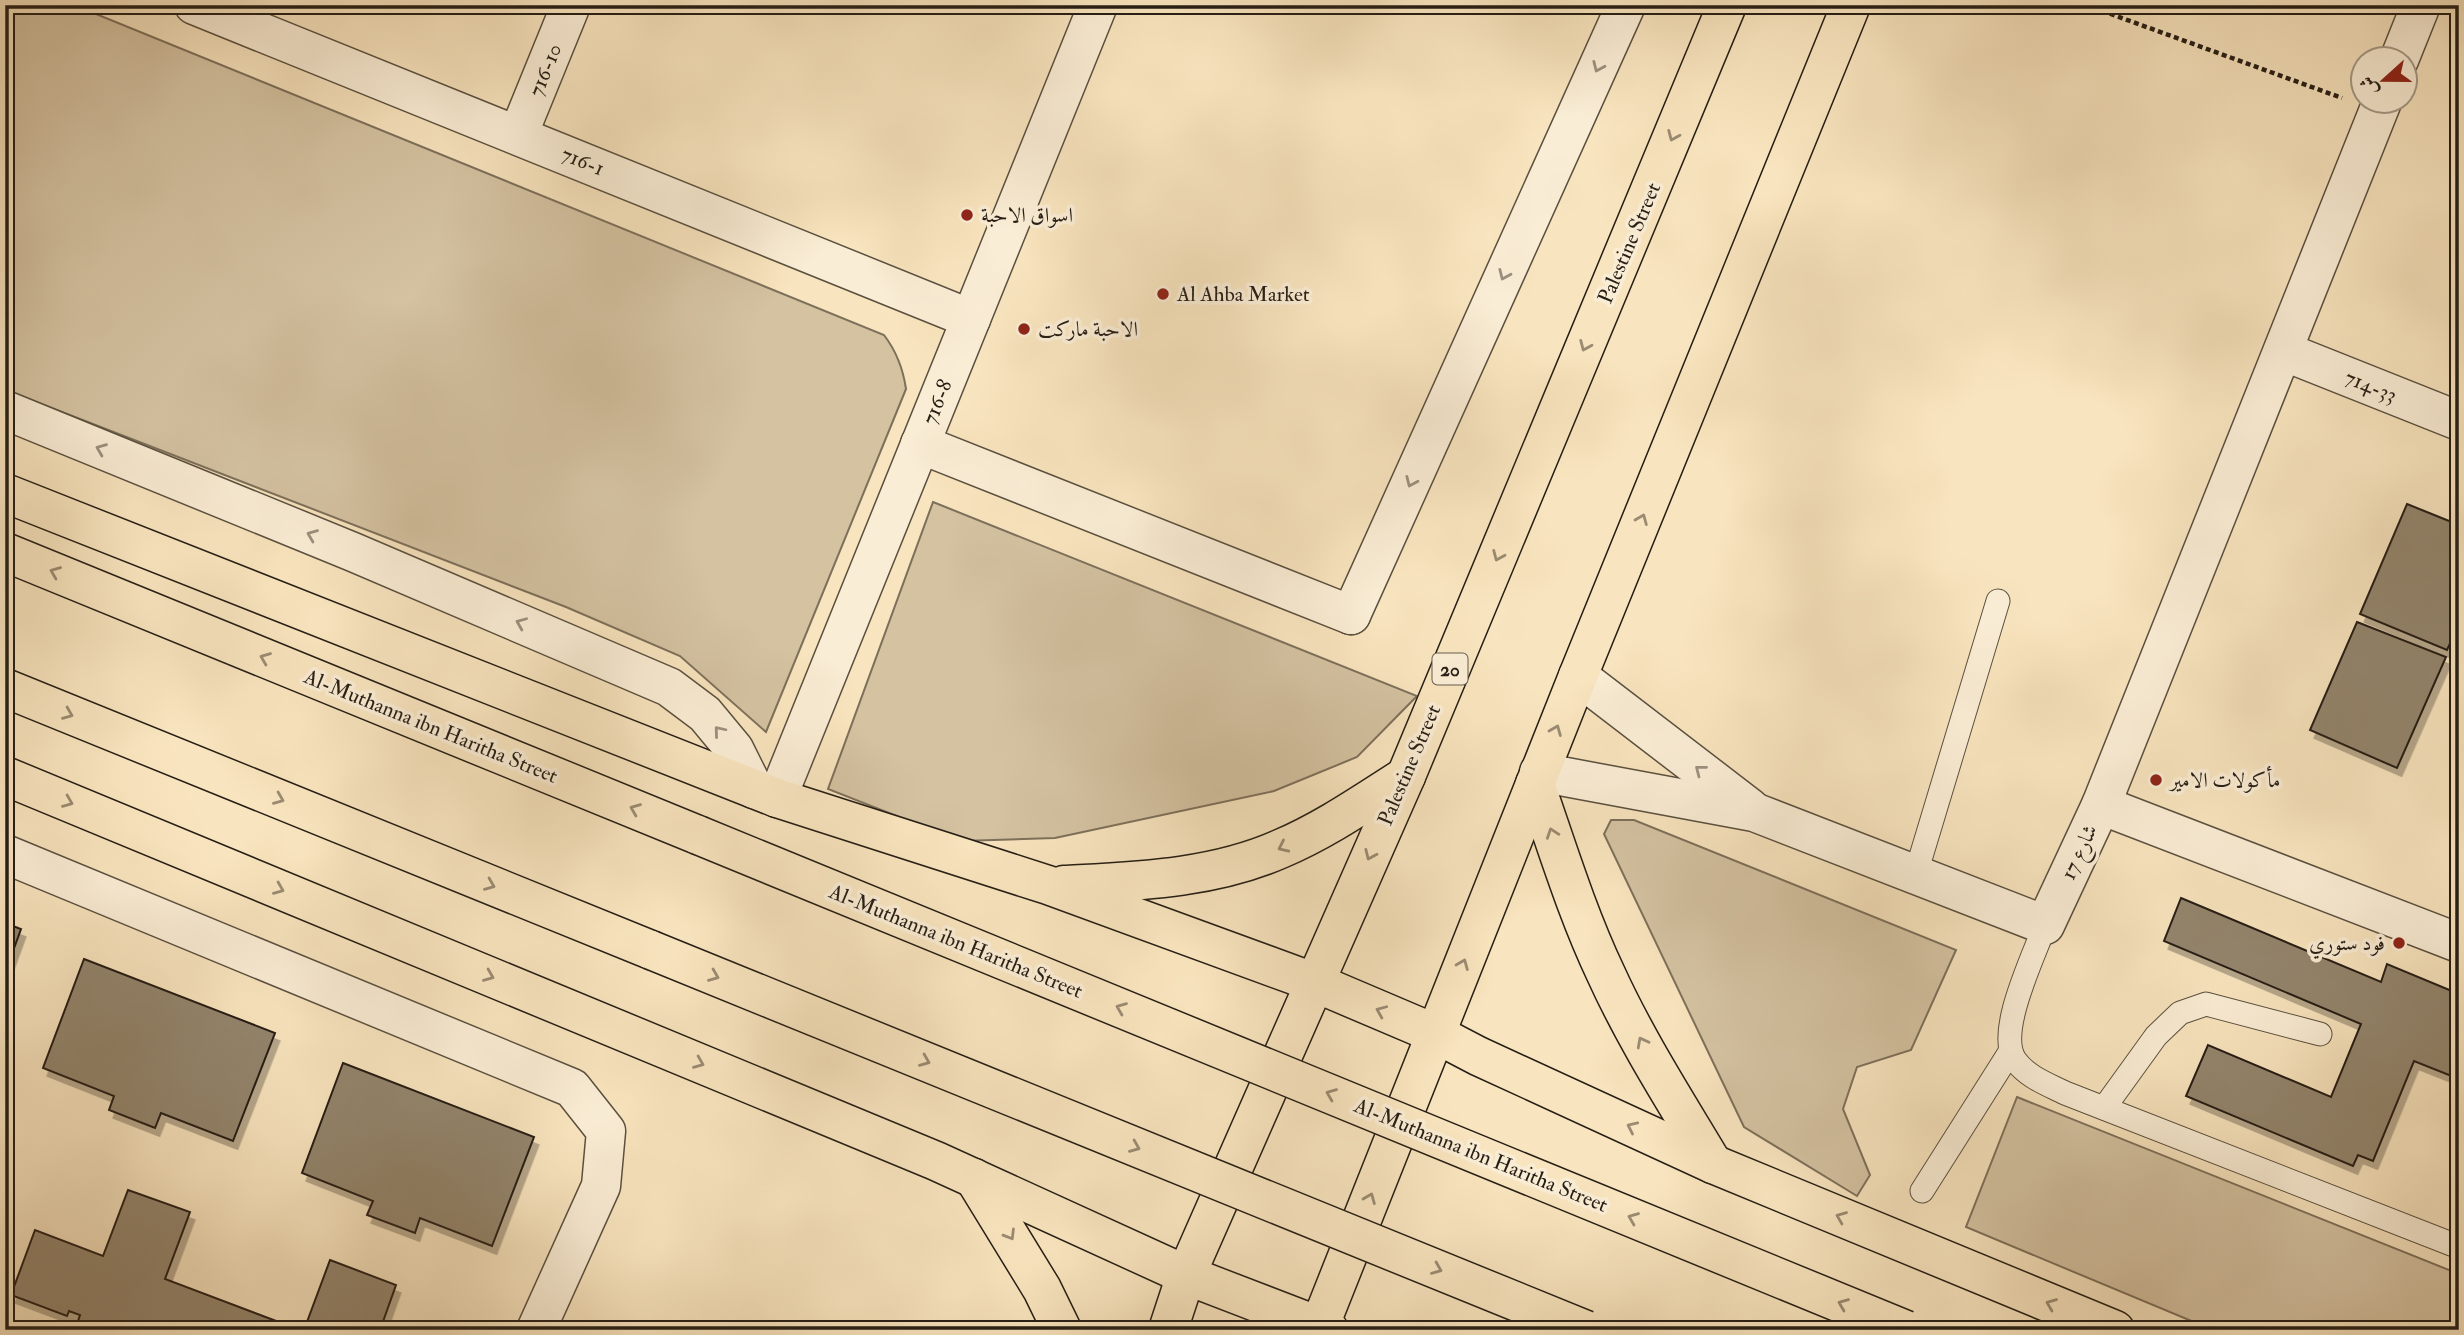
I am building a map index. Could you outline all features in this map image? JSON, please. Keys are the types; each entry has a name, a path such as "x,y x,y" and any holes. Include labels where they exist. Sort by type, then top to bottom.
{"main road":[{"path":"1690,94 1700,5"},
{"name":"Palestine Street","path":"1168,1330 1186,1275 1406,776 1727,5"},
{"path":"5,776 974,1178 1186,1275 1322,1329 1537,778 1850,5"},
{"path":"5,493 766,793 1048,885 1316,984 1436,1034 1490,1062 1713,1164 2115,1330"},
{"name":"Al-Muthanna ibn Haritha Street","path":"5,552 1906,1330"},
{"path":"5,688 1586,1330"},
{"path":"1048,885 1167,879 1227,866 1280,850 1344,816 1406,776"},
{"path":"1537,778 1575,897 1606,974 1654,1065 1713,1164"},
{"path":"974,1178 1042,1289 1062,1330"}],"street":[{"name":"716-1","path":"194,5 971,319"},
{"name":"716-10","path":"519,135 571,5"},
{"name":"716-8","path":"766,793 920,444 1098,5"},
{"path":"920,444 1351,615 1626,5"},
{"path":"2405,46 2421,5"},
{"path":"2101,805 2377,116"},
{"name":"714-33","path":"2283,351 2459,421"},
{"path":"5,410 366,557 669,687 705,715 766,793"},
{"path":"1578,676 1754,812"},
{"path":"1537,778 1754,812 2045,925"},
{"name":"شارع 17","path":"2045,925 2101,805 2459,943"},
{"path":"5,854 572,1088 606,1131 601,1186 536,1330"}],"lane":[{"path":"1916,873 1998,601"},
{"path":"2045,925 2011,1019 2008,1036 2010,1052 2028,1074 2065,1093 2459,1247"},
{"path":"2104,1108 2157,1036 2180,1013 2206,1004 2320,1034"},
{"path":"1922,1191 2010,1052"}],"path":[{"path":"2085,5 2348,95"}],"shaded area":[{"path":"5,5 74,5 884,335 899,360 906,389 766,732 680,656 566,607 5,390"},
{"path":"933,502 1417,696 1357,757 1274,791 1055,838 960,841 828,789"},
{"path":"1611,820 1634,820 1956,950 1911,1050 1857,1067 1843,1109 1870,1175 1857,1196 1744,1127 1604,834"},
{"path":"2017,1097 2459,1274 2459,1330 2213,1330 1966,1227"}],"building":[{"path":"2407,504 2459,525 2459,624 2447,650 2360,614"},
{"path":"2357,622 2446,657 2397,768 2310,730"},
{"path":"2181,898 2381,982 2387,964 2459,994 2459,1079 2414,1061 2373,1161 2358,1155 2353,1166 2186,1096 2208,1045 2331,1097 2361,1024 2164,941"},
{"path":"5,923 21,929 5,973"},
{"path":"84,959 275,1033 233,1141 161,1113 155,1128 109,1110 114,1096 43,1068"},
{"path":"343,1063 534,1137 492,1246 420,1218 415,1233 367,1215 373,1201 302,1173"},
{"path":"128,1190 190,1212 165,1279 300,1330 75,1330 80,1315 69,1311 67,1316 11,1295 35,1230 103,1256"},
{"path":"330,1260 396,1285 380,1330 304,1330"}],"place":[{"name":"اسواق الاحبة","path":"967,215"},
{"name":"Al Ahba Market","path":"1163,294"},
{"name":"الاحبة ماركت","path":"1024,329"},
{"name":"مأكولات الامير","path":"2156,780"},
{"name":"فود ستوري","path":"2399,943"}]}
